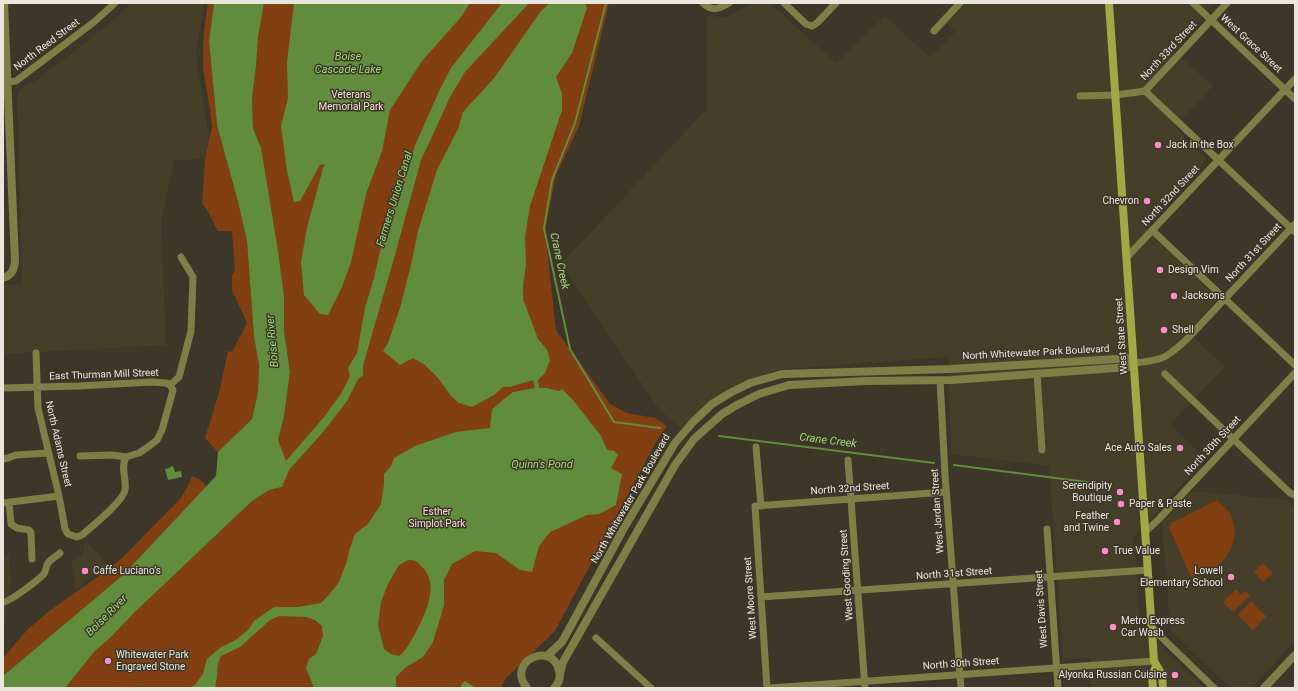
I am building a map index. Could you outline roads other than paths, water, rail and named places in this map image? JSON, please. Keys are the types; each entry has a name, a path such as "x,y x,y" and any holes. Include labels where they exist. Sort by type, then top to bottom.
{"main road":[{"name":"West State Street","path":"1109,3 1155,664 1152,676 1153,688"},
{"name":"West State Street","path":"1155,664 1162,675 1162,688"}],"street":[{"path":"3,278 12,274 14,269 15,254 5,83 4,3"},
{"name":"North Reed Street","path":"5,83 16,80 94,22 115,3"},
{"path":"703,3 708,8 714,9 722,8 729,3"},
{"path":"784,3 806,24 812,26 816,24 836,3"},
{"path":"934,31 960,3"},
{"name":"West Grace Street","path":"1193,3 1295,99"},
{"name":"North 33rd Street","path":"1080,96 1116,95 1145,90 1227,3"},
{"name":"North 32nd Street","path":"1127,257 1295,79"},
{"path":"1145,90 1218,160 1294,229"},
{"name":"North 31st Street","path":"1134,363 1154,361 1173,353 1294,229"},
{"path":"1153,230 1295,365"},
{"path":"80,456 112,455 126,457 139,452 157,440 162,430 173,390 170,385 179,377 191,331 193,277 181,257"},
{"name":"North Adams Street","path":"36,352 38,408 59,496 65,530 68,534 77,537 82,535 119,502 125,492 126,481 123,467 126,457"},
{"name":"North Whitewater Park Boulevard","path":"547,656 562,642 624,528 675,443 693,422 712,404 750,383 782,374 952,369 1127,358 1134,363 1129,367 1037,374 940,380 865,381 789,385 759,394 737,405 722,414 694,439 675,465 563,662 559,683"},
{"name":"North 30th Street","path":"1145,532 1159,520 1295,373"},
{"path":"1037,374 1042,450"},
{"path":"1165,374 1290,493 1295,494"},
{"name":"West Jordan Street","path":"940,380 946,492 961,688"},
{"name":"East Thurman Mill Street","path":"3,388 152,382 166,383 170,385"},
{"name":"West Moore Street","path":"756,447 761,597 769,688"},
{"path":"3,459 16,454 48,453"},
{"name":"West Gooding Street","path":"848,460 865,685"},
{"name":"North 32nd Street","path":"758,506 946,492"},
{"path":"32,559 31,533 29,530 17,528 11,524 6,503 59,496"},
{"name":"West Davis Street","path":"1046,529 1058,688"},
{"path":"5,602 14,598 43,575 48,563 60,553"},
{"name":"North 31st Street","path":"761,597 1148,570"},
{"path":"1152,628 1214,688"},
{"path":"596,638 651,688"},
{"path":"1264,688 1295,655"},
{"path":"522,686 522,668 525,662 536,656 547,656 556,663 559,683"},
{"name":"North 30th Street","path":"769,688 865,685 960,674 1155,664"}],"water":[{"name":"Boise River","path":"214,3 264,3 258,37 252,99 253,128 261,148 284,297 284,331 290,372 284,417 278,440 286,461 324,417 341,394 350,376 348,368 357,353 365,308 392,210 416,143 451,68 502,3 529,3 465,72 450,97 421,160 363,366 363,375 358,379 347,401 323,432 289,470 282,487 269,490 252,501 94,652 65,688 3,688 3,676 124,574 216,476 218,452 252,419 258,392 259,365 254,337 247,241 217,125 209,41"},
{"name":"Boise Cascade Lake","path":"294,3 470,3 461,17 422,61 390,110 382,151 366,194 351,262 342,287 328,315 320,314 304,295 301,262 307,228 325,164 320,165 300,201 294,202 287,171 281,126 288,98 287,62"},
{"name":"Quinn's Pond","path":"550,3 585,3 587,8 572,53 556,77 562,94 562,110 530,206 525,237 526,264 523,299 538,339 547,350 550,360 545,373 538,380 539,388 559,391 562,389 573,400 601,436 607,450 614,451 618,455 611,468 622,474 616,505 599,514 587,515 550,532 539,546 532,572 520,570 496,553 475,551 452,564 444,580 444,605 433,642 423,657 406,667 396,677 396,688 314,688 306,668 309,659 316,654 323,636 322,626 315,620 306,617 279,616 270,620 240,647 221,656 218,663 215,688 190,688 195,685 203,674 207,659 220,648 237,639 249,629 254,621 274,607 298,607 321,603 329,595 339,582 355,534 368,524 381,504 384,474 391,466 394,458 415,446 456,432 490,428 492,409 513,392 535,388 533,380 510,387 503,387 494,395 472,407 459,403 451,396 438,378 425,365 413,358 400,365 383,351 388,343 400,308 418,231 437,170 458,129 463,112 495,77 541,11","holes":["408,560 420,564 427,573 431,590 427,609 423,618 408,646 399,656 391,654 384,649 378,625 381,602 388,584 399,565"]},
{"path":"173,466 175,472 181,471 182,477 168,480 165,469"},
{"path":"465,681 476,688 461,688 461,685"}],"waterway":[{"name":"Crane Creek","path":"606,3 575,123 552,180 544,228 570,349 614,422 660,428"},
{"name":"Crane Creek","path":"719,436 934,463"},
{"name":"Crane Creek","path":"954,465 1087,482"}],"place":[{"name":"Jack in the Box","path":"1158,145"},
{"name":"Chevron","path":"1147,201"},
{"name":"Design Vim","path":"1160,270"},
{"name":"Jacksons","path":"1174,296"},
{"name":"Shell","path":"1164,330"},
{"name":"Ace Auto Sales","path":"1180,448"},
{"name":"Serendipity Boutique","path":"1120,492"},
{"name":"Paper & Paste","path":"1121,504"},
{"name":"Feather and Twine","path":"1117,522"},
{"name":"True Value","path":"1105,551"},
{"name":"Caffe Luciano’s","path":"85,571"},
{"name":"Lowell Elementary School","path":"1231,577"},
{"name":"Metro Express Car Wash","path":"1113,627"},
{"name":"Whitewater Park Engraved Stone","path":"108,661"},
{"name":"Alyonka Russian Cuisine","path":"1175,675"}],"park label":[{"name":"Veterans Memorial Park","path":"351,100"},
{"name":"Esther Simplot Park","path":"437,518"}],"water label":[{"name":"Farmers Union Canal","path":"395,199"}]}
